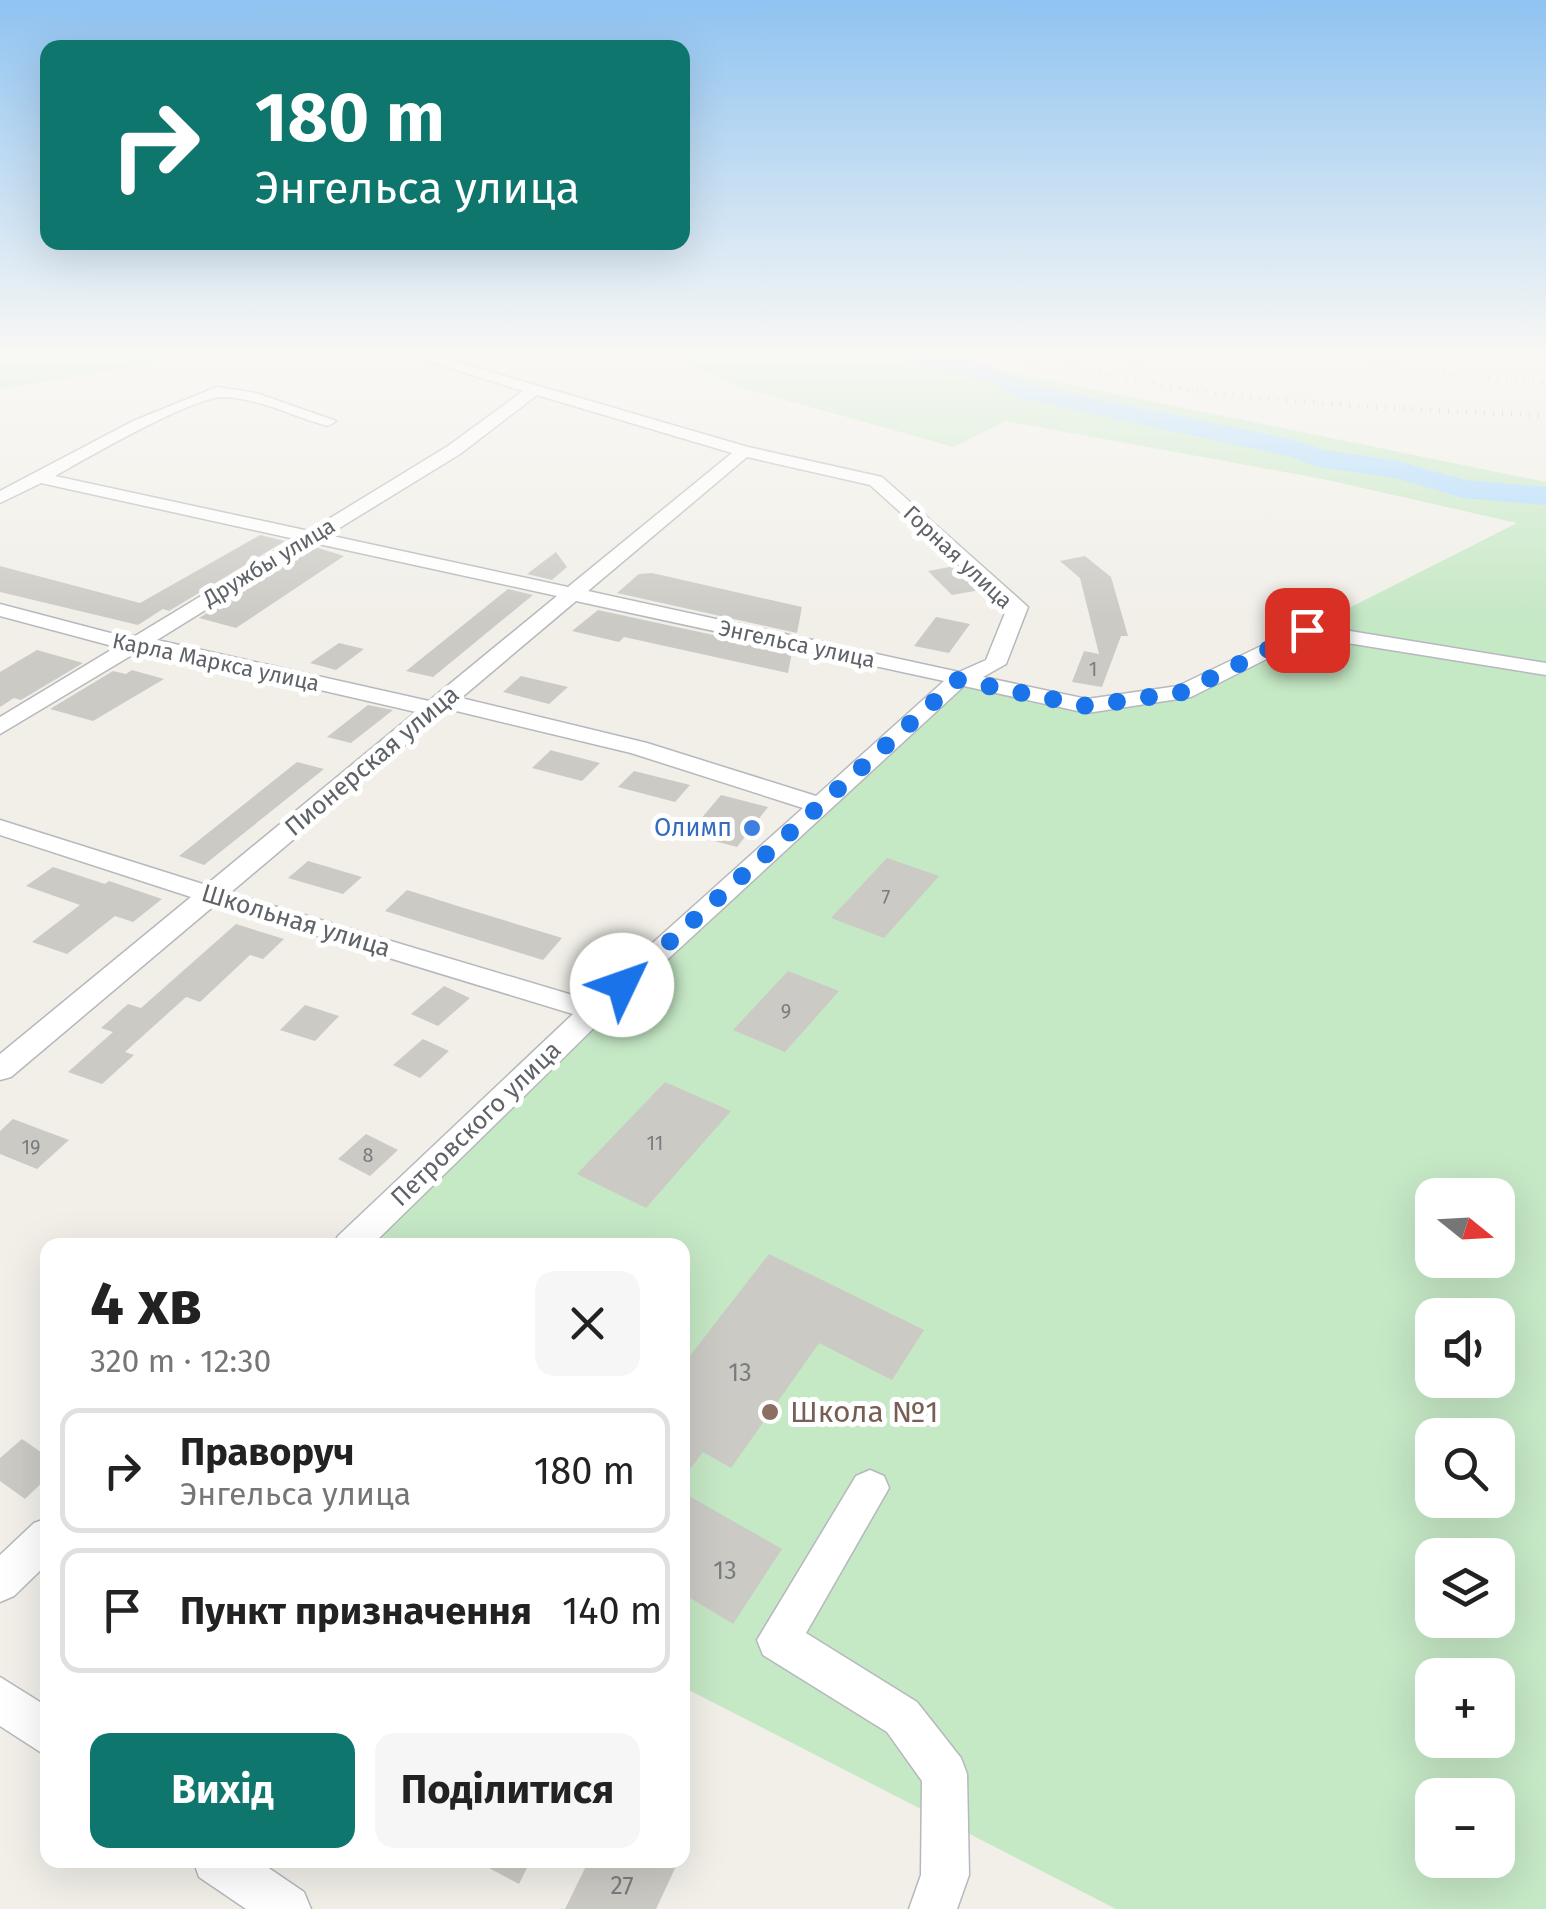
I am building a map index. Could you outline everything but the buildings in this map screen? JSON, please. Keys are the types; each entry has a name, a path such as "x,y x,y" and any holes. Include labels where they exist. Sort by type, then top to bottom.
{"street":[{"path":"0,498 106,442"},
{"name":"Дружбы улица","path":"0,727 465,442"},
{"name":"Горная улица","path":"713,442 876,481 1018,607 994,664 958,680"},
{"name":"Пионерская улица","path":"0,1070 744,451"},
{"name":"Энгельса улица","path":"40,478 1087,706 1183,692 1307,630 1546,669"},
{"name":"Карла Маркса улица","path":"0,610 117,641 138,642 639,748 820,805"},
{"name":"Петровского улица","path":"357,1238 594,1011 958,680"},
{"name":"Школьная улица","path":"0,827 594,1011"},
{"path":"870,1488 778,1640 902,1717 945,1774 945,1875 932,1909"},
{"path":"0,1582 40,1544"},
{"path":"0,1699 40,1728"},
{"path":"225,1868 264,1903"}],"green space":[{"path":"936,442 964,442 954,447"},
{"path":"1121,442 1351,442 1546,482 1546,1909 1116,1909 690,1691 690,1238 358,1238 958,680 1087,706 1183,692 1517,523 1323,479"}],"waterway":[{"path":"1263,442 1318,458 1398,470 1463,489 1546,496"}],"place":[{"name":"Олимп","path":"752,828"},
{"name":"Школа №1","path":"770,1412"}],"route":[{"path":"622,985 958,680 1087,706 1183,692 1307,630"}]}
